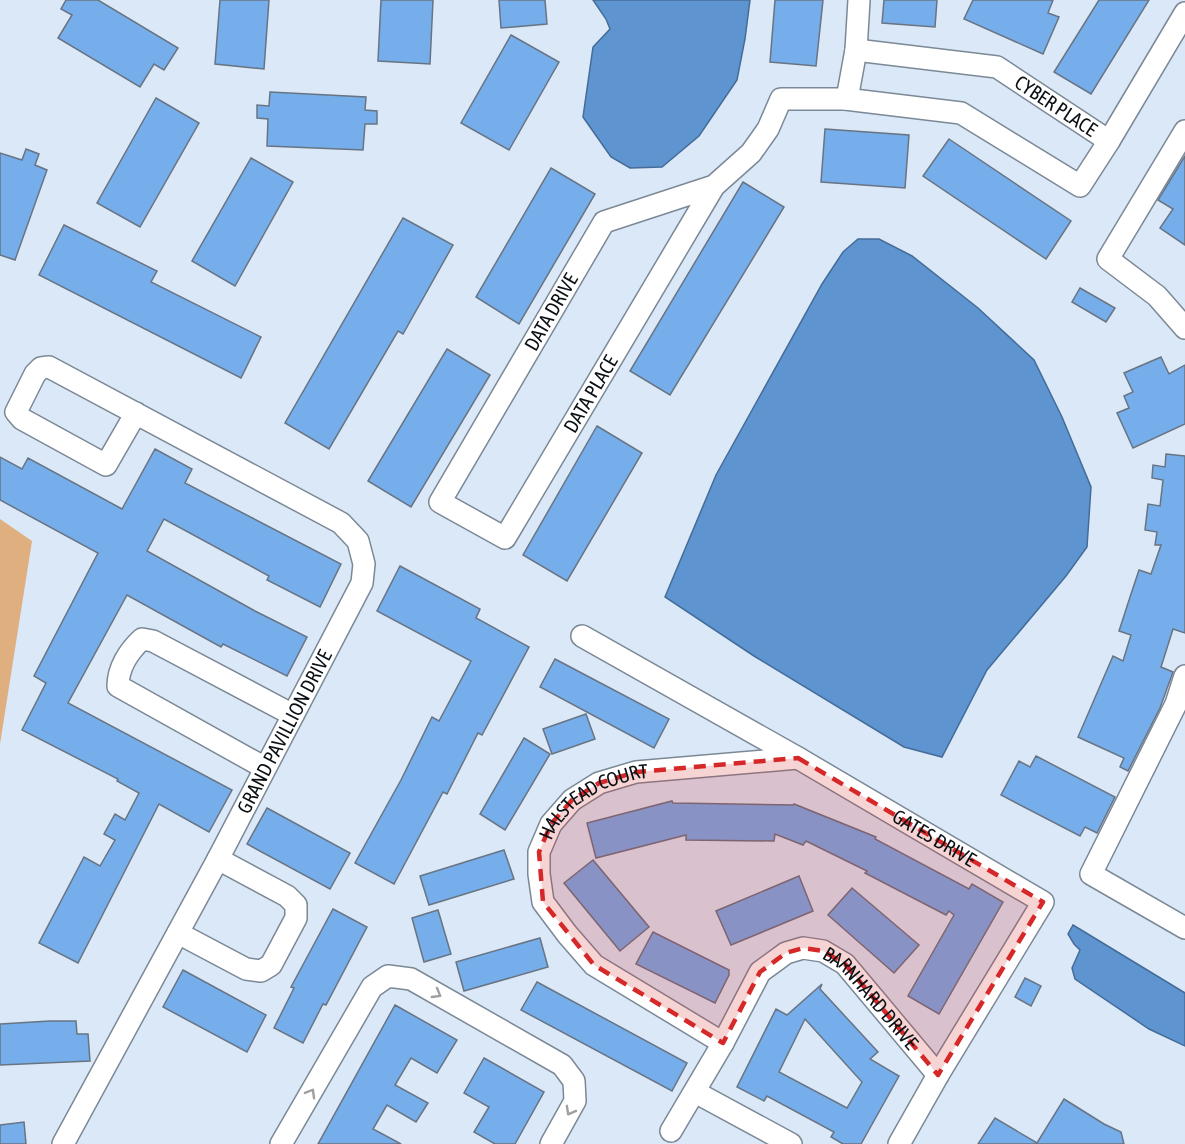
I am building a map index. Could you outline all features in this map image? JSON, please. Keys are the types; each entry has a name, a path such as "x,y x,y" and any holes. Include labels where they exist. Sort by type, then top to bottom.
{"street":[{"path":"845,99 847,99 856,50 859,0"},
{"name":"CYBER PLACE","path":"856,50 997,67 1109,141 1185,12"},
{"path":"714,186 751,153 768,129 781,99 845,99 961,113 1080,186 1109,141"},
{"path":"1185,131 1108,259 1157,296 1185,328"},
{"name":"DATA DRIVE","path":"440,502 604,222 714,186"},
{"name":"DATA PLACE","path":"440,502 505,538 714,186"},
{"name":"GRAND PAVILLION DRIVE","path":"63,1144 218,859 362,583 364,564 358,541 341,523 136,413 49,368 41,368 35,374 16,412 22,419 106,465 136,413"},
{"name":"GATES DRIVE","path":"582,636 798,758 1043,902 938,1074 899,1144"},
{"path":"265,768 118,686 118,676 133,647 142,639 153,641 293,715"},
{"path":"1185,676 1176,704 1091,874 1185,928"},
{"name":"HALSTEAD COURT","path":"723,1043 594,965 543,902 539,852 550,824 572,800 599,783 636,772 798,758"},
{"path":"178,933 246,969 261,971 271,964 281,946 296,918 296,905 287,896 218,859"},
{"name":"BARNHARD DRIVE","path":"671,1131 723,1043 760,972 786,953 802,948 823,951 845,964 938,1074"},
{"path":"281,1144 372,987 388,976 411,979 562,1065 574,1081 575,1101 551,1144"},
{"path":"695,1092 791,1144"}],"highlighted area":[{"path":"798,758 1043,902 938,1075 845,964 823,951 803,948 786,953 760,972 723,1043 594,965 543,902 539,852 551,824 572,800 599,783 636,772"}],"shaded area":[{"path":"0,519 32,541 0,744"}],"water":[{"path":"593,0 750,0 737,80 699,136 662,167 630,168 611,157 583,117 593,47 610,29"},
{"path":"858,239 879,239 912,256 978,308 1034,360 1062,417 1091,487 1087,547 1066,576 987,670 942,757 904,747 754,656 665,597 716,475 822,284 843,252"},
{"path":"1073,925 1185,993 1185,1046 1149,1029 1075,979 1072,968 1080,950 1068,934"}],"building":[{"path":"66,0 98,0 178,48 164,70 154,64 140,87 58,38 72,15 61,9"},
{"path":"220,0 269,0 264,69 215,64"},
{"path":"381,0 433,0 430,64 378,61"},
{"path":"499,0 545,0 547,24 501,28"},
{"path":"775,0 823,0 816,66 770,62"},
{"path":"884,0 937,0 935,27 882,23"},
{"path":"973,0 1053,0 1048,13 1059,17 1043,54 964,19"},
{"path":"1099,0 1149,0 1091,94 1054,72"},
{"path":"511,35 559,62 509,150 461,123"},
{"path":"270,92 366,97 365,110 377,111 377,124 365,124 363,150 267,146 268,119 257,118 257,105 269,106"},
{"path":"156,98 199,123 140,227 97,203"},
{"path":"825,129 909,135 905,188 821,182"},
{"path":"949,139 1071,221 1046,259 923,176"},
{"path":"26,149 39,154 35,165 47,170 15,260 0,255 0,153 22,160"},
{"path":"1185,156 1185,245 1160,228 1173,209 1158,200"},
{"path":"251,158 293,182 235,286 192,261"},
{"path":"551,168 595,194 519,324 476,297"},
{"path":"743,182 784,207 670,395 630,371"},
{"path":"403,218 453,245 403,334 398,331 329,449 285,423"},
{"path":"64,225 157,271 151,282 261,337 241,378 39,275"},
{"path":"1080,288 1115,308 1106,322 1072,302"},
{"path":"447,349 490,375 411,507 368,481"},
{"path":"1161,357 1169,374 1185,365 1185,424 1133,448 1117,413 1129,408 1124,396 1133,392 1124,373"},
{"path":"597,426 642,453 567,581 523,555"},
{"path":"155,449 192,469 185,483 341,564 320,607 267,580 269,576 164,519 147,551 307,637 287,676 223,644 221,647 127,595 68,703 232,790 209,832 159,804 78,963 39,943 84,857 100,866 115,840 104,834 115,814 125,820 139,793 117,781 118,779 22,730 46,683 34,676 98,553 0,500 0,457 22,469 28,458 122,509"},
{"path":"1166,454 1185,456 1185,633 1173,629 1161,667 1173,672 1160,708 1128,771 1120,767 1124,758 1078,737 1113,656 1123,661 1131,635 1119,631 1131,594 1139,570 1151,574 1161,545 1155,545 1157,532 1145,530 1148,504 1160,506 1163,480 1152,478 1153,465 1165,467"},
{"path":"400,566 480,609 476,618 529,647 482,735 478,733 447,794 443,792 394,884 355,863 401,780 432,717 439,721 471,661 377,611"},
{"path":"555,659 669,719 654,748 540,687"},
{"path":"586,714 595,739 552,754 543,729"},
{"path":"524,738 550,754 505,830 480,814"},
{"path":"1036,756 1115,797 1097,833 1085,827 1080,836 1001,795 1019,761 1030,767"},
{"path":"672,801 673,803 794,804 876,837 875,839 969,889 972,884 1003,902 939,1014 908,996 954,915 949,911 946,915 865,873 867,871 806,841 803,845 775,834 774,841 686,840 686,835 596,858 587,823"},
{"path":"267,808 350,853 330,889 247,844"},
{"path":"504,850 514,879 429,905 420,876"},
{"path":"593,860 649,927 620,951 564,883"},
{"path":"799,876 813,911 731,945 716,911"},
{"path":"852,888 919,945 894,973 828,915"},
{"path":"333,909 367,927 303,1043 274,1028 294,988 291,987"},
{"path":"438,910 451,954 424,962 412,918"},
{"path":"653,932 729,970 729,975 715,1003 636,964"},
{"path":"540,938 548,967 464,991 456,962"},
{"path":"183,970 266,1015 247,1052 163,1007"},
{"path":"1025,978 1041,986 1031,1006 1015,997"},
{"path":"537,982 687,1063 672,1091 521,1010"},
{"path":"822,984 820,989 878,1052 870,1059 899,1076 861,1144 843,1144 831,1137 834,1132 767,1096 764,1101 737,1087 776,1009 787,1015","holes":["805,1019 862,1082 847,1108 779,1072"]},
{"path":"395,1005 457,1040 437,1073 411,1058 395,1085 428,1103 416,1122 387,1105 373,1129 401,1144 318,1144"},
{"path":"76,1021 77,1034 88,1034 90,1061 0,1065 0,1024"},
{"path":"484,1058 544,1092 515,1144 495,1144 474,1132 489,1107 464,1093"},
{"path":"1064,1099 1121,1132 1124,1144 978,1144 995,1118 1037,1143"},
{"path":"24,1122 26,1144 0,1144 0,1125"}]}
